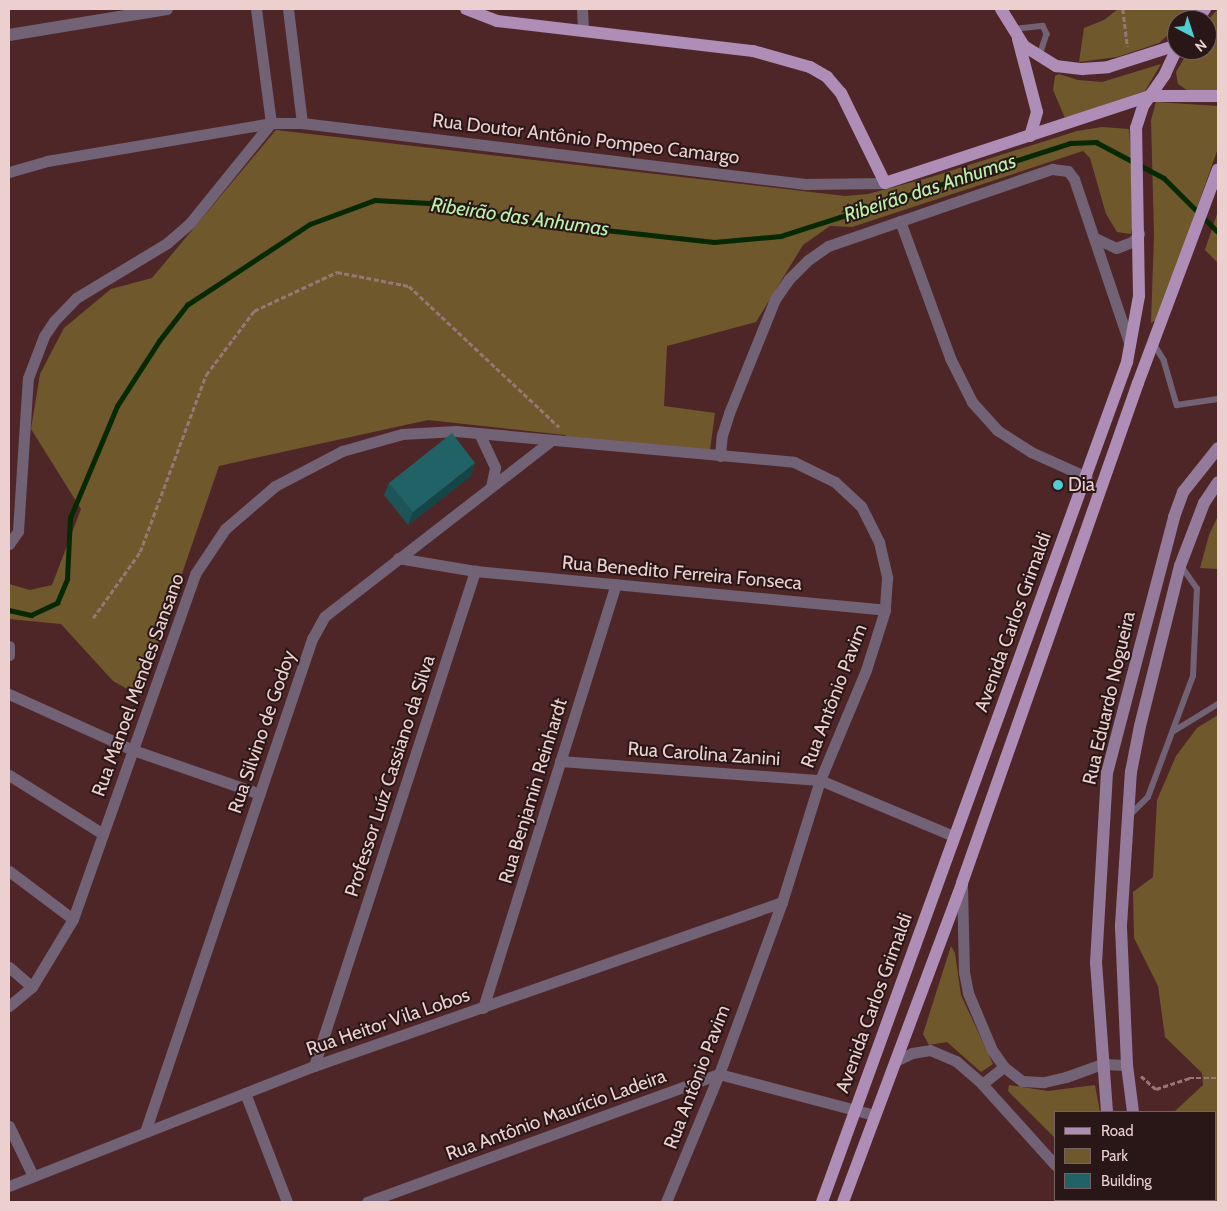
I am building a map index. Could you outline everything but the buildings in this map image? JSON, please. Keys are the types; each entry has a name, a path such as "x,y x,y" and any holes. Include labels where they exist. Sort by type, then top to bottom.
{"main road":[{"path":"466,9 497,21 753,51 810,67 827,77 840,93 884,183"},
{"path":"1001,9 1015,33 1037,112 1030,136"},
{"path":"1015,33 1040,58 1056,66 1082,69 1130,60 1167,50"},
{"name":"Avenida Carlos Grimaldi","path":"822,1202 954,836 1087,477 1130,345 1139,296 1136,141 1139,114 1165,74 1171,60"},
{"name":"Rua Doutor Antônio Pompeo Camargo","path":"884,183 1149,96 1218,96"},
{"name":"Avenida Carlos Grimaldi","path":"843,1202 962,884 1153,344 1218,169"},
{"name":"Rua Eduardo Nogueira","path":"1107,1111 1101,1064 1096,962 1107,773 1174,517 1184,492 1218,448"},
{"name":"Rua Eduardo Nogueira","path":"1133,1111 1127,1065 1121,925 1132,772 1140,726 1180,566 1204,503 1218,482"}],"street":[{"path":"9,35 167,9"},
{"path":"9,544 18,531 28,378 44,336 54,321 76,298 167,243 190,223 271,123 256,9"},
{"path":"288,9 302,124"},
{"path":"582,9 583,31"},
{"name":"Rua Doutor Antônio Pompeo Camargo","path":"9,172 47,161 271,123 302,124 805,184 884,183"},
{"path":"720,456 722,435 729,413 775,299 789,279 828,246 1061,168 1074,179 1097,239 1130,345"},
{"path":"900,221 950,358 972,402 997,430 1031,452 1087,477"},
{"path":"1097,239 1116,248 1132,242 1138,234"},
{"name":"Rua Manoel Mendes Sansano","path":"9,1006 32,987 73,918 195,574 225,529 248,506 275,486 342,451 402,434 456,431 551,441"},
{"path":"479,433 495,468 491,486"},
{"name":"Rua Antônio Pavim","path":"551,441 794,462 835,482 861,506 879,542 887,578 885,610 866,670 820,780 782,902 719,1074 666,1202"},
{"name":"Rua Silvino de Godoy","path":"145,1132 316,631 325,616 551,441"},
{"path":"398,558 476,571"},
{"name":"Rua Benedito Ferreira Fonseca","path":"476,571 885,610"},
{"name":"Professor Luíz Cassiano da Silva","path":"314,1066 476,571"},
{"name":"Rua Benjamin Reinhardt","path":"483,1008 616,584"},
{"path":"9,694 133,750 260,794"},
{"name":"Rua Carolina Zanini","path":"560,761 820,780 954,836"},
{"path":"9,775 103,834"},
{"path":"9,871 73,918"},
{"path":"962,884 964,972 968,993 992,1050 1004,1067 1022,1081 1044,1082 1066,1077 1101,1064 1127,1065"},
{"name":"Rua Heitor Vila Lobos","path":"9,1186 314,1066 782,902"},
{"path":"9,967 32,987"},
{"path":"895,1062 912,1053 943,1053 982,1084 1054,1164"},
{"path":"982,1084 1004,1067"},
{"path":"719,1074 874,1116"},
{"name":"Rua Antônio Maurício Ladeira","path":"367,1202 719,1074"},
{"path":"245,1093 287,1202"},
{"path":"9,1126 33,1176"}],"lane":[{"path":"1015,33 1043,26 1047,34 1040,58"},
{"path":"1153,344 1164,360 1177,405 1218,399"},
{"path":"1128,817 1148,797 1193,676 1197,589 1180,566"},
{"path":"1174,731 1218,704"}],"path":[{"path":"1122,9 1130,60"},
{"path":"94,618 140,552 206,374 254,311 337,272 409,286 575,443"},
{"path":"1127,1065 1156,1089 1188,1078 1218,1078"}],"green space":[{"path":"1118,9 1195,9 1167,10 1167,36 1159,43 1117,57 1079,62 1084,28 1104,20"},
{"path":"1217,10 1218,92 1191,93 1178,84 1176,72 1183,60 1217,60"},
{"path":"1161,64 1145,91 1065,118 1053,90 1055,76 1059,74 1078,80 1102,82"},
{"path":"1156,102 1218,106 1218,148 1158,319 1151,323 1154,235 1151,120"},
{"path":"1102,127 1129,129 1135,210 1131,234 1117,232 1106,214 1090,158 1083,151 852,227 830,226 803,245 756,322 667,346 664,406 715,413 710,450 575,443 565,435 428,420 219,466 140,696 113,681 61,624 9,619 9,584 30,590 52,585 81,509 31,429 40,374 64,328 111,289 152,278 276,130 845,196 868,194 931,177 1077,131"},
{"path":"1218,211 1218,263 1205,250"},
{"path":"1218,516 1218,569 1200,568 1209,535"},
{"path":"1218,715 1218,1202 1163,1202 1217,1201 1217,1111 1175,1111 1203,1085 1202,1073 1165,1037 1158,986 1134,938 1133,892 1153,877 1157,800 1176,756 1197,728"},
{"path":"951,946 955,953 961,995 993,1064 981,1072 947,1042 929,1045 923,1034"},
{"path":"1009,1085 1048,1091 1095,1085 1100,1111 1054,1111 1054,1137 1008,1091"}],"waterway":[{"name":"Ribeirão das Anhumas","path":"9,610 31,615 57,603 67,579 70,518 117,406 159,341 187,305 310,224 375,200 464,205 500,217 533,222 714,242 781,236 1070,143 1096,142 1164,178 1218,232"}],"place":[{"name":"Dia","path":"1058,485"}]}
